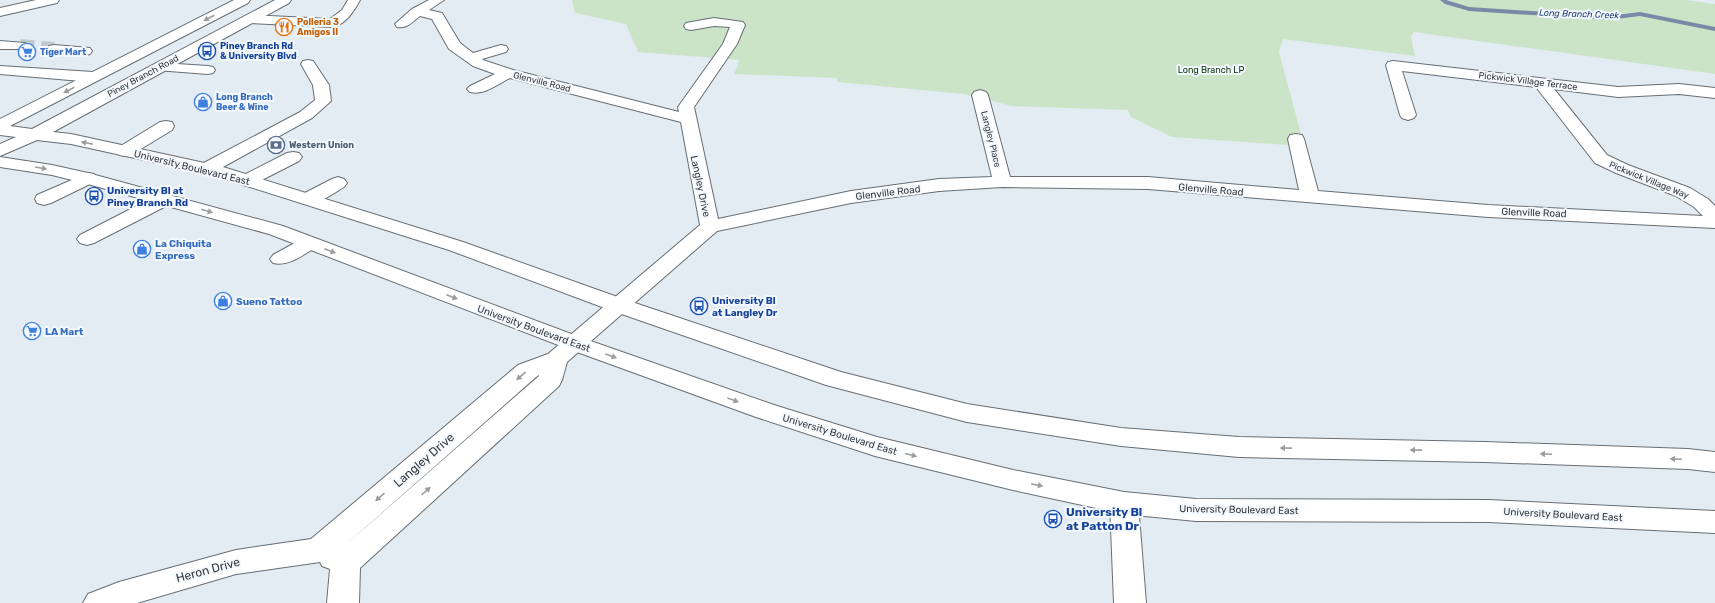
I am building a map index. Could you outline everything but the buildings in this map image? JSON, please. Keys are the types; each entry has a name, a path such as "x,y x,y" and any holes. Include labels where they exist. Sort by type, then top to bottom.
{"street":[{"path":"0,7 32,0"},
{"path":"0,12 53,0"},
{"path":"0,125 244,0"},
{"name":"Piney Branch Road","path":"0,151 285,0"},
{"path":"250,19 333,23 347,12 354,0"},
{"path":"402,24 417,12 438,0"},
{"name":"Glenville Road","path":"417,12 437,16 454,46 478,64 688,119"},
{"name":"Langley Drive","path":"319,550 527,370 565,351 710,227 686,107 730,44 737,31 738,25 723,21 706,22 691,26"},
{"path":"228,31 312,35"},
{"path":"0,45 20,46"},
{"path":"470,58 501,48"},
{"path":"54,49 86,51"},
{"path":"206,169 306,115 323,101 321,85 308,64"},
{"name":"Pickwick Village Terrace","path":"1408,115 1393,65 1618,92 1651,89 1679,89 1715,92"},
{"path":"0,82 40,74 54,66"},
{"path":"161,67 208,70"},
{"path":"0,70 93,77"},
{"path":"475,89 508,73"},
{"name":"Pickwick Village Way","path":"1541,83 1601,159 1622,169 1683,192 1701,203 1715,217"},
{"name":"Langley Place","path":"980,95 1002,182"},
{"path":"125,151 166,126"},
{"name":"University Boulevard East","path":"0,130 71,139 206,169 248,180 456,246 618,305 835,379 967,413 1121,437 1239,447 1484,452 1688,459 1715,462"},
{"path":"1296,139 1310,197"},
{"path":"248,180 293,157"},
{"name":"University Boulevard East","path":"0,162 26,165 88,178 276,230 565,351 766,411 875,446 1013,480 1124,503 1196,510 1488,511 1715,522"},
{"path":"44,198 88,178"},
{"name":"Glenville Road","path":"710,227 852,197 939,186 1002,182 1148,183 1488,211 1715,222"},
{"path":"308,198 338,183"},
{"path":"87,239 165,199"},
{"path":"280,259 309,243"},
{"path":"343,603 345,564 550,380 565,351"},
{"path":"1124,503 1130,603"},
{"path":"319,550 345,564"},
{"name":"Heron Drive","path":"99,603 119,595 236,562 319,550"}],"green space":[{"name":"Long Branch LP","path":"572,0 1686,0 1715,4 1715,74 1414,32 1411,37 1415,56 1283,39 1279,52 1300,130 1301,146 1172,137 1131,117 1128,110 1012,106 964,94 837,82 837,78 734,74 740,60 638,52 626,24 575,13"}],"waterway":[{"name":"Long Branch Creek","path":"1443,0 1447,3 1469,9 1608,18 1640,14 1715,29"}],"tunnel":[{"path":"20,46 54,49"}],"place":[{"name":"Polleria 3 Amigos II","path":"284,27"},
{"name":"Piney Branch Rd & University Blvd","path":"207,51"},
{"name":"Tiger Mart","path":"27,52"},
{"name":"Long Branch Beer & Wine","path":"203,102"},
{"name":"Western Union","path":"276,145"},
{"name":"University Bl at Piney Branch Rd","path":"94,196"},
{"name":"La Chiquita Express","path":"142,249"},
{"name":"Sueno Tattoo","path":"223,301"},
{"name":"University Bl at Langley Dr","path":"699,306"},
{"name":"LA Mart","path":"32,331"},
{"name":"University Bl at Patton Dr","path":"1053,519"}]}
